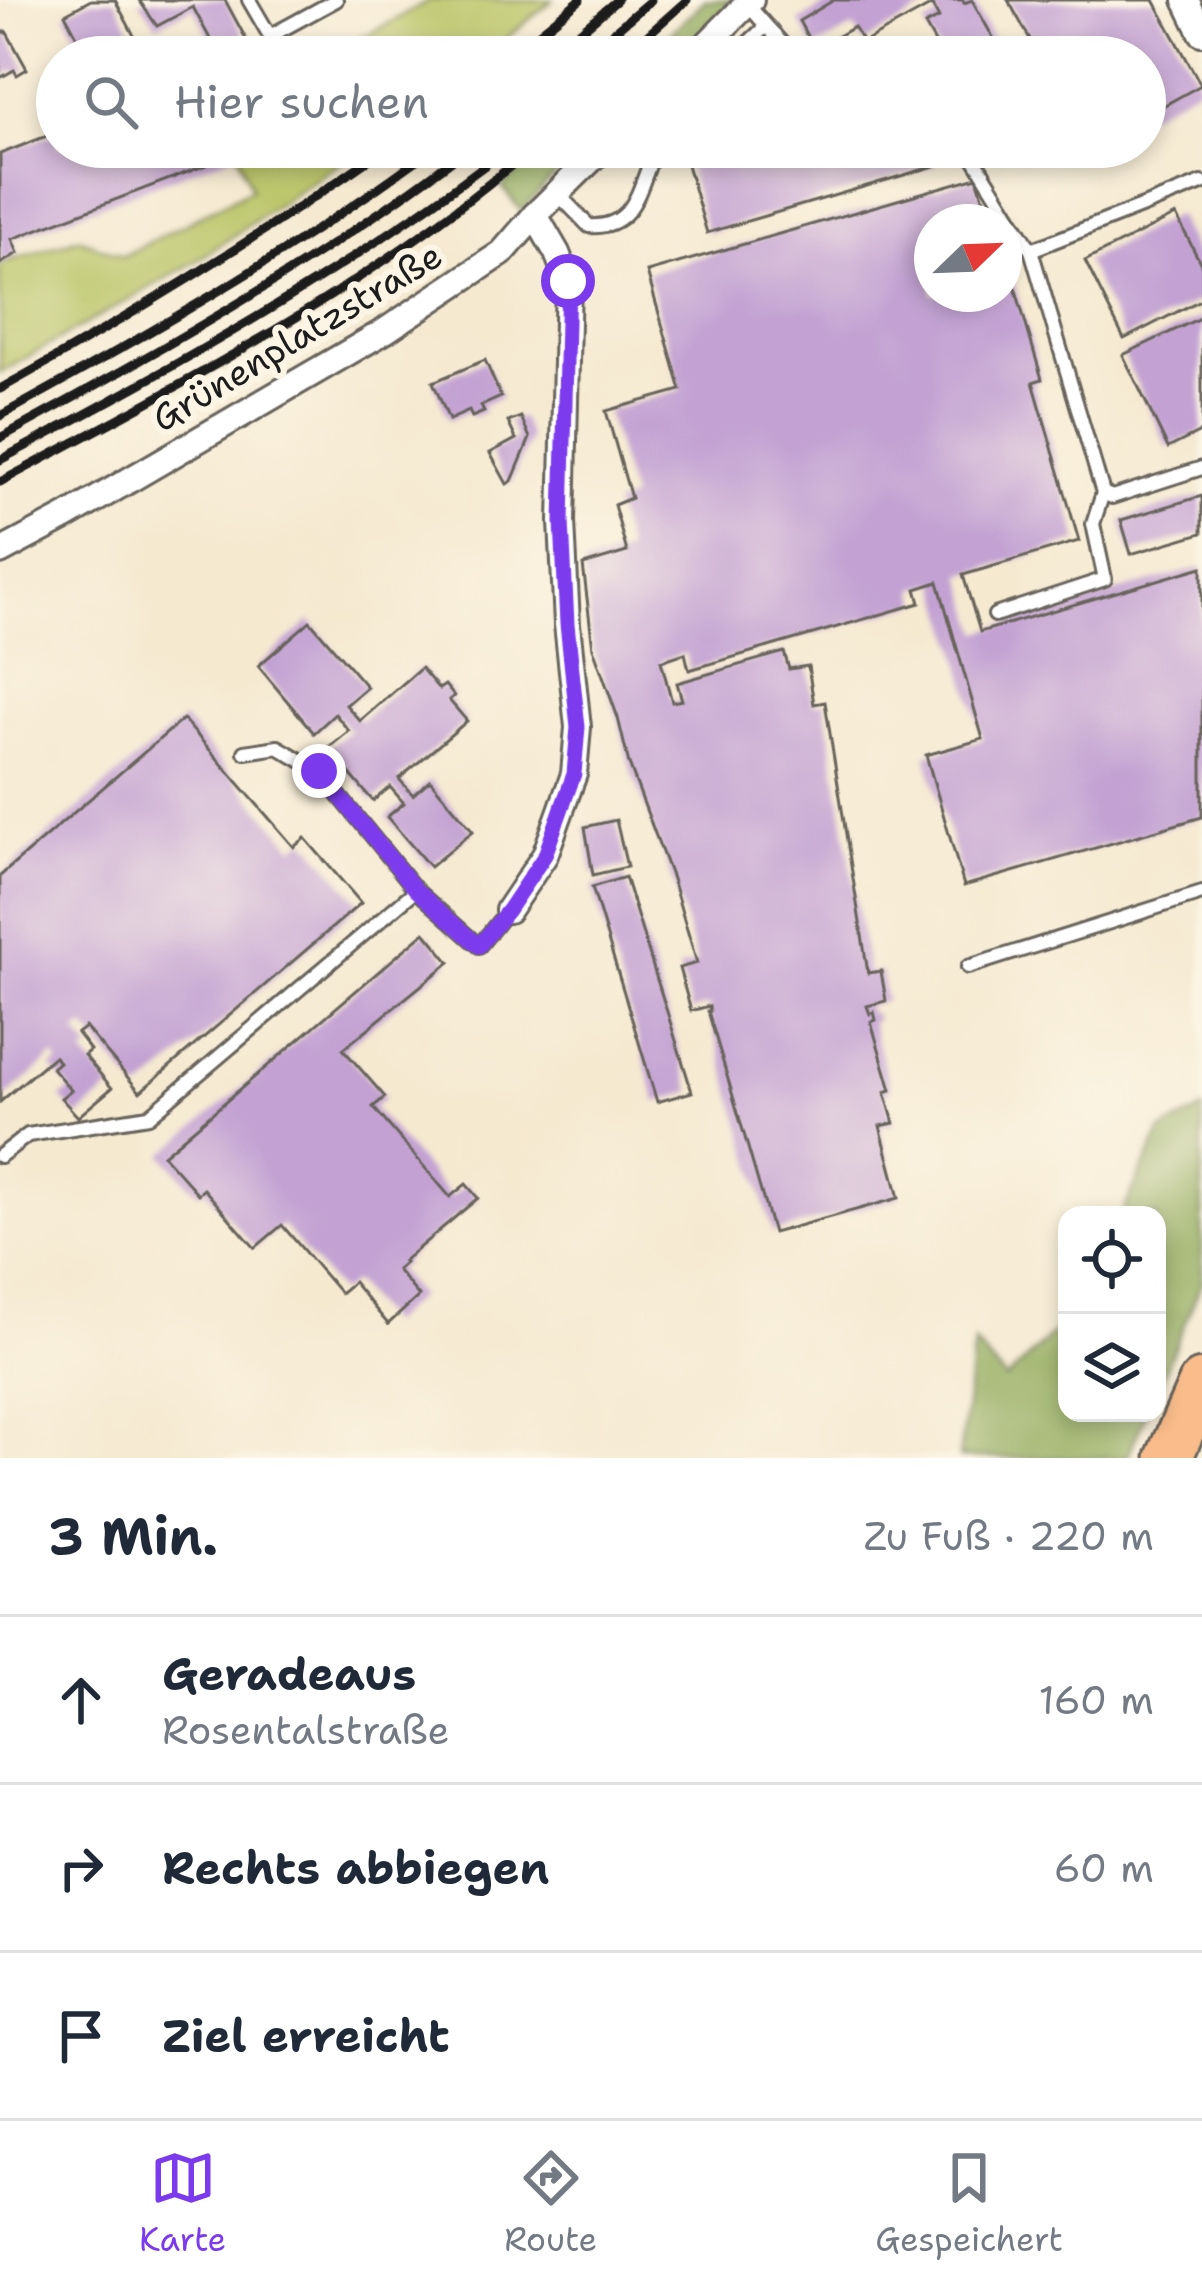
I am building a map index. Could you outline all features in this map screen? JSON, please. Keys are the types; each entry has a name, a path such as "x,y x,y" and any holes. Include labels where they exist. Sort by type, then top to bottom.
{"highway":[{"path":"1169,1458 1202,1383"}],"street":[{"path":"1186,0 1202,33"},
{"path":"715,36 749,2"},
{"name":"Grünenplatzstraße","path":"0,552 385,331 502,253 583,168"},
{"path":"508,910 545,855 574,774 578,727 562,522 568,281 535,215"}],"lane":[{"path":"249,0 270,36 336,0"},
{"path":"749,2 775,36"},
{"path":"756,36 766,26"},
{"path":"557,194 589,226 604,227 621,221 649,168"},
{"path":"981,168 1031,250 1103,493 1093,524 1105,580 994,615"},
{"path":"1031,250 1202,183"},
{"path":"1103,493 1112,497 1202,467"},
{"path":"245,752 278,747 319,771 416,890 479,946 508,910"},
{"path":"0,1156 28,1135 149,1116 416,890"},
{"path":"968,967 1202,893"}],"green space":[{"path":"431,0 553,0 509,36 365,36"},
{"path":"705,0 732,0 701,36 668,36"},
{"path":"244,168 332,168 198,260 0,373 0,264 79,238 123,256 251,189"},
{"path":"523,168 562,168 521,211 502,187"},
{"path":"1202,1110 1202,1282 1166,1367 1166,1206 1125,1206 1162,1130"},
{"path":"1058,1328 1058,1422 1142,1422 1127,1458 959,1458 974,1343 1006,1380"}],"building":[{"path":"91,0 115,0 134,36 77,36 65,14"},
{"path":"139,0 225,0 244,36 208,36 193,7 157,26"},
{"path":"834,0 972,0 992,36 931,36 925,25 939,18 932,5 876,36 859,36 854,27 838,36 807,36 799,21"},
{"path":"1008,0 1154,0 1201,85 1166,104 1166,36 1028,36"},
{"path":"6,31 27,69 0,78 0,35"},
{"path":"36,140 36,168 199,168 12,239 18,253 0,264 0,154"},
{"path":"688,168 928,168 707,233"},
{"path":"977,177 985,204 914,204 914,312 1022,311 1042,379 1033,382 1079,541 963,575 980,632 1202,567 1202,817 964,886 926,755 983,739 938,582 916,589 920,603 689,670 685,653 661,661 672,702 682,700 677,683 784,652 789,669 808,666 814,704 825,702 868,973 881,971 886,1001 867,1006 870,1014 874,1012 876,1020 871,1022 891,1090 885,1092 894,1123 880,1126 899,1198 773,1233 709,1006 691,1011 679,968 697,963 593,648 583,565 627,552 614,505 631,498 606,411 681,390 647,272"},
{"path":"1176,215 1202,266 1202,299 1124,339 1085,261"},
{"path":"1202,317 1202,431 1168,448 1123,355"},
{"path":"485,360 501,397 481,406 484,412 472,417 469,411 449,420 433,382"},
{"path":"521,417 530,438 507,484 490,453 516,439 508,422"},
{"path":"1202,496 1202,533 1131,554 1121,520"},
{"path":"310,621 367,687 346,705 360,721 421,668 439,689 445,685 454,696 449,700 467,721 399,779 413,795 430,780 473,831 430,867 387,817 404,803 390,787 373,801 328,748 349,731 335,714 314,733 258,666"},
{"path":"183,719 294,847 305,838 361,903 140,1092 85,1027 77,1033 90,1050 84,1055 112,1088 78,1117 61,1098 71,1090 52,1068 59,1062 54,1056 0,1102 0,876"},
{"path":"616,820 627,867 593,875 585,827"},
{"path":"625,877 692,1092 657,1102 592,887"},
{"path":"425,932 450,962 343,1049 385,1097 373,1107 450,1197 466,1184 478,1198 403,1261 397,1270 419,1296 388,1324 353,1282 340,1293 282,1225 255,1248 204,1189 198,1194 163,1155"}],"railway":[{"path":"535,36 580,0"},
{"path":"575,36 617,0"},
{"path":"609,36 651,0"},
{"path":"647,36 687,0"},
{"path":"0,389 197,273 357,168"},
{"path":"0,416 222,289 405,168"},
{"path":"0,438 299,266 441,168"},
{"path":"0,460 254,319 481,168"},
{"path":"0,482 276,330 408,244 507,168"}],"route":[{"path":"319,771 416,890 479,946 545,855 574,774 578,727 562,522 568,281"}]}
